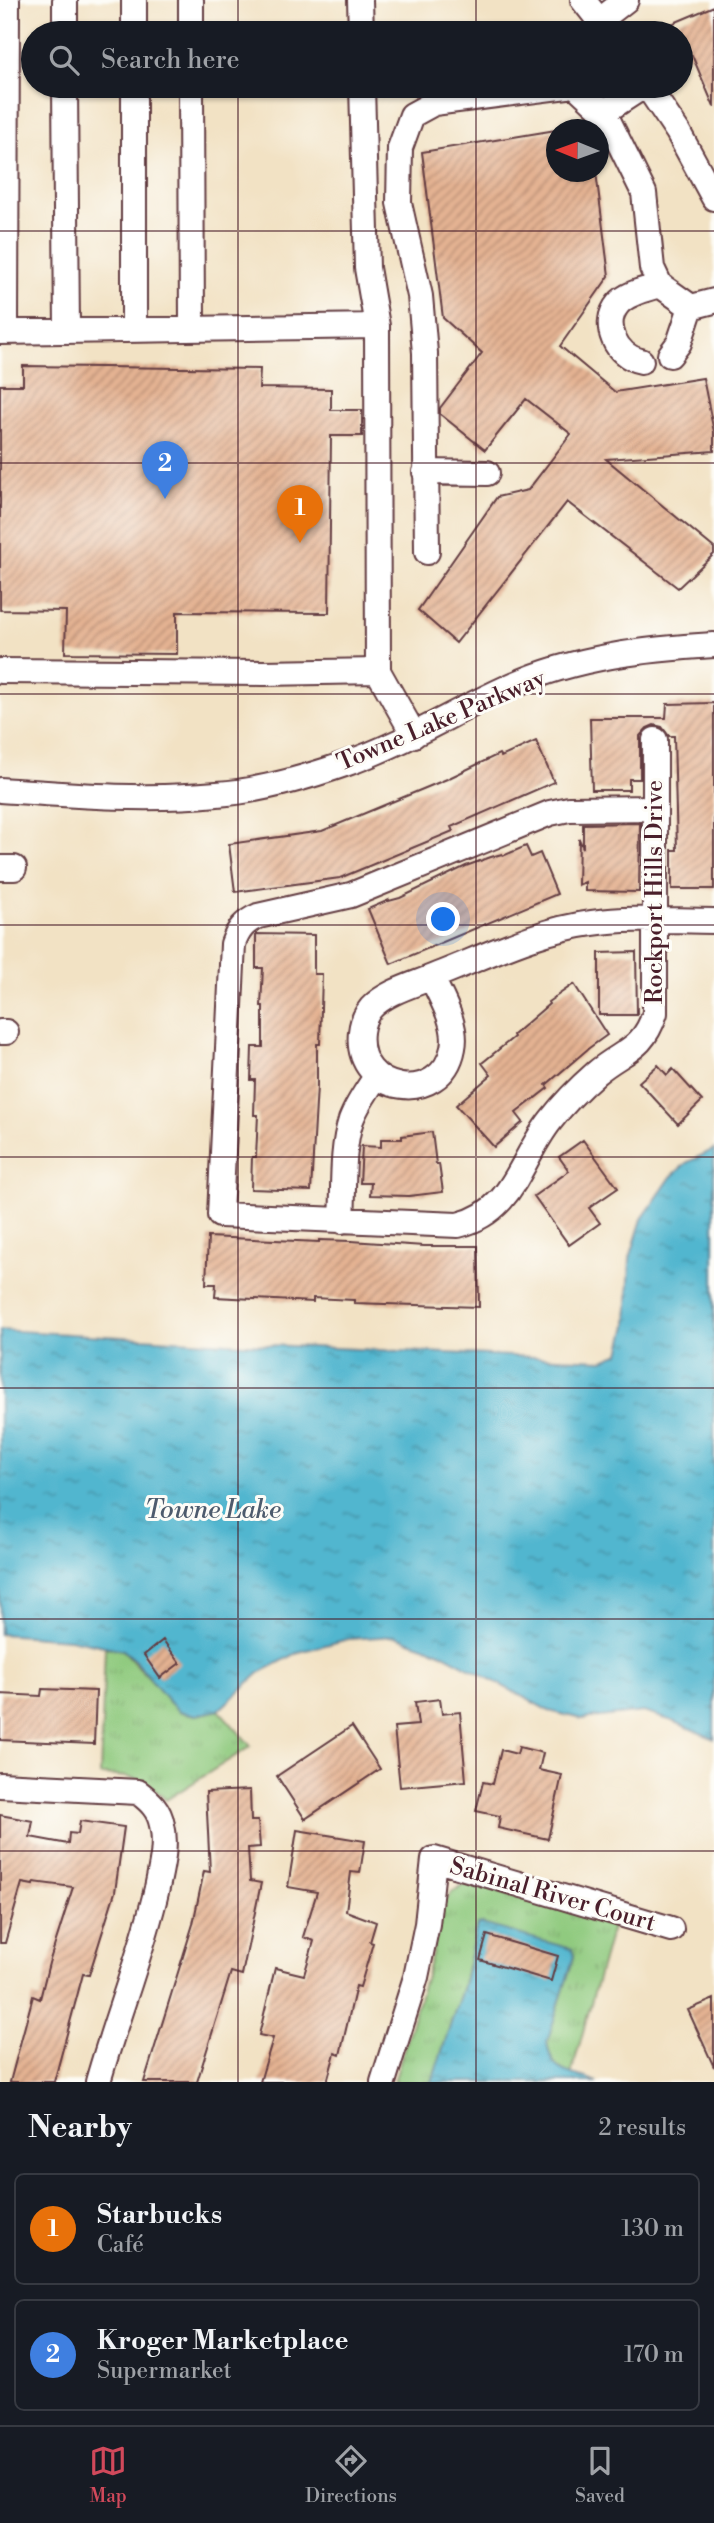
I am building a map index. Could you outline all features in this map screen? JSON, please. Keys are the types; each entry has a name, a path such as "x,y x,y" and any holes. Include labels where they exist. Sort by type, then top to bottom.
{"street":[{"path":"7,0 3,332 377,326"},
{"path":"65,0 65,21"},
{"path":"134,0 134,21"},
{"path":"191,0 191,21"},
{"path":"360,0 361,21"},
{"path":"583,0 599,21"},
{"path":"609,21 626,0"},
{"path":"65,98 67,331"},
{"path":"134,98 134,330"},
{"path":"191,98 192,329"},
{"path":"362,98 367,268 377,326 379,671 414,735"},
{"path":"427,552 425,353 420,296 399,203 400,148 412,115 434,103 473,98"},
{"path":"589,98 604,112 643,193 652,268 660,285 702,304 670,355"},
{"path":"604,112 626,98"},
{"path":"654,98 678,132 714,198"},
{"path":"641,361 623,355 618,347 612,331 613,313 620,302 660,285"},
{"path":"425,472 487,473"},
{"name":"Towne Lake Parkway","path":"0,790 129,798 219,794 290,780 336,767 414,735 514,684 587,660 660,648 714,645"},
{"path":"0,671 379,671"},
{"name":"Rockport Hills Drive","path":"655,740 655,808 655,1013 650,1029 639,1044 599,1071 550,1121 508,1192 490,1212 475,1221 458,1225 220,1215 233,944 238,931 247,921 258,916 351,895 550,813 569,809 655,808"},
{"path":"432,978 452,1024 454,1047 446,1067 432,1080 412,1087 395,1086 376,1077 364,1061 360,1044 362,1024 366,1016 372,1007 389,996 432,978 523,940 558,929 592,923 714,921"},
{"path":"342,1221 347,1142 352,1120 362,1097 376,1077"},
{"path":"0,1785 138,1792 153,1802 162,1822 164,1837 161,1867 148,1926 97,2082"},
{"name":"Sabinal River Court","path":"383,2082 416,1977 427,1924 434,1859 671,1930"}],"green space":[{"path":"105,1647 123,1650 179,1711 196,1715 219,1710 251,1746 166,1800 150,1786 136,1779 100,1775"},
{"path":"476,1884 613,1924 571,2075 554,2062 547,2042 574,1956 477,1925 463,1986 432,2082 394,2082 432,1955 442,1905 452,1892 463,1885"}],"water":[{"name":"Towne Lake","path":"714,1149 714,1739 673,1721 643,1712 582,1719 549,1711 438,1651 395,1636 348,1639 299,1652 259,1673 219,1710 196,1715 179,1711 123,1650 70,1639 0,1634 0,1330 603,1360 620,1353 627,1325 630,1258 642,1219 671,1177 686,1163"},
{"path":"482,1924 572,1949 574,1956 547,2042 549,2054 553,2062 564,2071 597,2082 432,2082 463,1986 477,1925"}],"building":[{"path":"714,6 714,107 693,57 693,21 678,21"},
{"path":"546,132 546,182 597,182 609,276 560,346 615,392 703,378 714,432 714,451 606,459 714,548 714,554 678,588 567,502 456,643 418,610 497,497 528,490 571,434 526,399 485,450 440,414 440,408 482,353 443,318 422,152"},
{"path":"23,366 260,369 259,388 331,389 331,410 362,410 362,436 331,436 329,613 177,612 177,654 65,653 66,611 0,610 0,385 23,385"},
{"path":"714,703 714,889 672,889 672,850 677,850 674,736 669,736 662,727 654,725 647,728 640,736 640,779 629,779 629,790 592,790 590,718 666,718 667,704"},
{"path":"536,741 554,782 451,827 453,831 340,878 235,892 229,844 322,831 447,779 499,754 501,757"},
{"path":"640,823 639,892 585,891 585,882 578,885 579,839 583,848 583,824"},
{"path":"526,846 531,857 540,853 557,894 391,964 368,909 400,898 466,866 502,854 503,856"},
{"path":"256,934 314,935 314,974 322,974 311,1191 251,1189 258,1115 254,1115 252,1047 263,1047 263,968 256,968"},
{"path":"636,952 637,1015 599,1015 599,953"},
{"path":"574,984 607,1035 516,1113 523,1122 494,1147 456,1105 491,1075 482,1063 514,1037 513,1035 549,1004 548,1002"},
{"path":"658,1065 667,1075 673,1069 702,1101 678,1124 639,1082"},
{"path":"432,1132 443,1192 409,1196 370,1195 371,1183 360,1183 362,1146 381,1147 381,1139 402,1139 402,1136"},
{"path":"583,1140 618,1188 589,1208 600,1223 569,1245 534,1196 569,1171 559,1157"},
{"path":"208,1237 478,1246 479,1307 354,1303 354,1300 313,1298 313,1302 215,1297 216,1284 206,1284"},
{"path":"163,1640 180,1663 160,1678 144,1655"},
{"path":"42,1689 96,1691 94,1744 0,1740 0,1694 41,1696"},
{"path":"440,1699 442,1714 460,1712 466,1781 400,1787 394,1727 418,1725 415,1702"},
{"path":"352,1726 380,1769 305,1819 277,1776"},
{"path":"519,1747 543,1753 539,1770 562,1775 548,1839 498,1828 500,1816 476,1811 483,1782 493,1784 501,1750 517,1754"},
{"path":"250,1790 251,1821 258,1821 260,1847 248,1848 250,1881 261,1883 242,1975 231,1972 197,2082 144,2082 193,1924 204,1871 210,1872 206,1792"},
{"path":"0,1815 33,1821 30,1837 68,1844 69,1833 78,1834 80,1821 124,1827 115,1892 89,1975 83,1974 54,2082 10,2082 33,1996 40,1999 73,1887 22,1883 5,1943 0,1943"},
{"path":"297,1830 365,1841 360,1873 351,1872 346,1911 376,1922 370,1942 373,1943 360,1987 356,1986 340,2055 335,2053 327,2082 260,2082 273,2038 259,2035 275,1968 304,1975 314,1941 303,1937 317,1892 288,1887"},
{"path":"487,1935 558,1956 551,1981 480,1960"},
{"path":"714,1999 714,2067 688,2010"}],"place":[{"name":"Kroger Marketplace","path":"165,499"},
{"name":"Starbucks","path":"300,543"}]}
